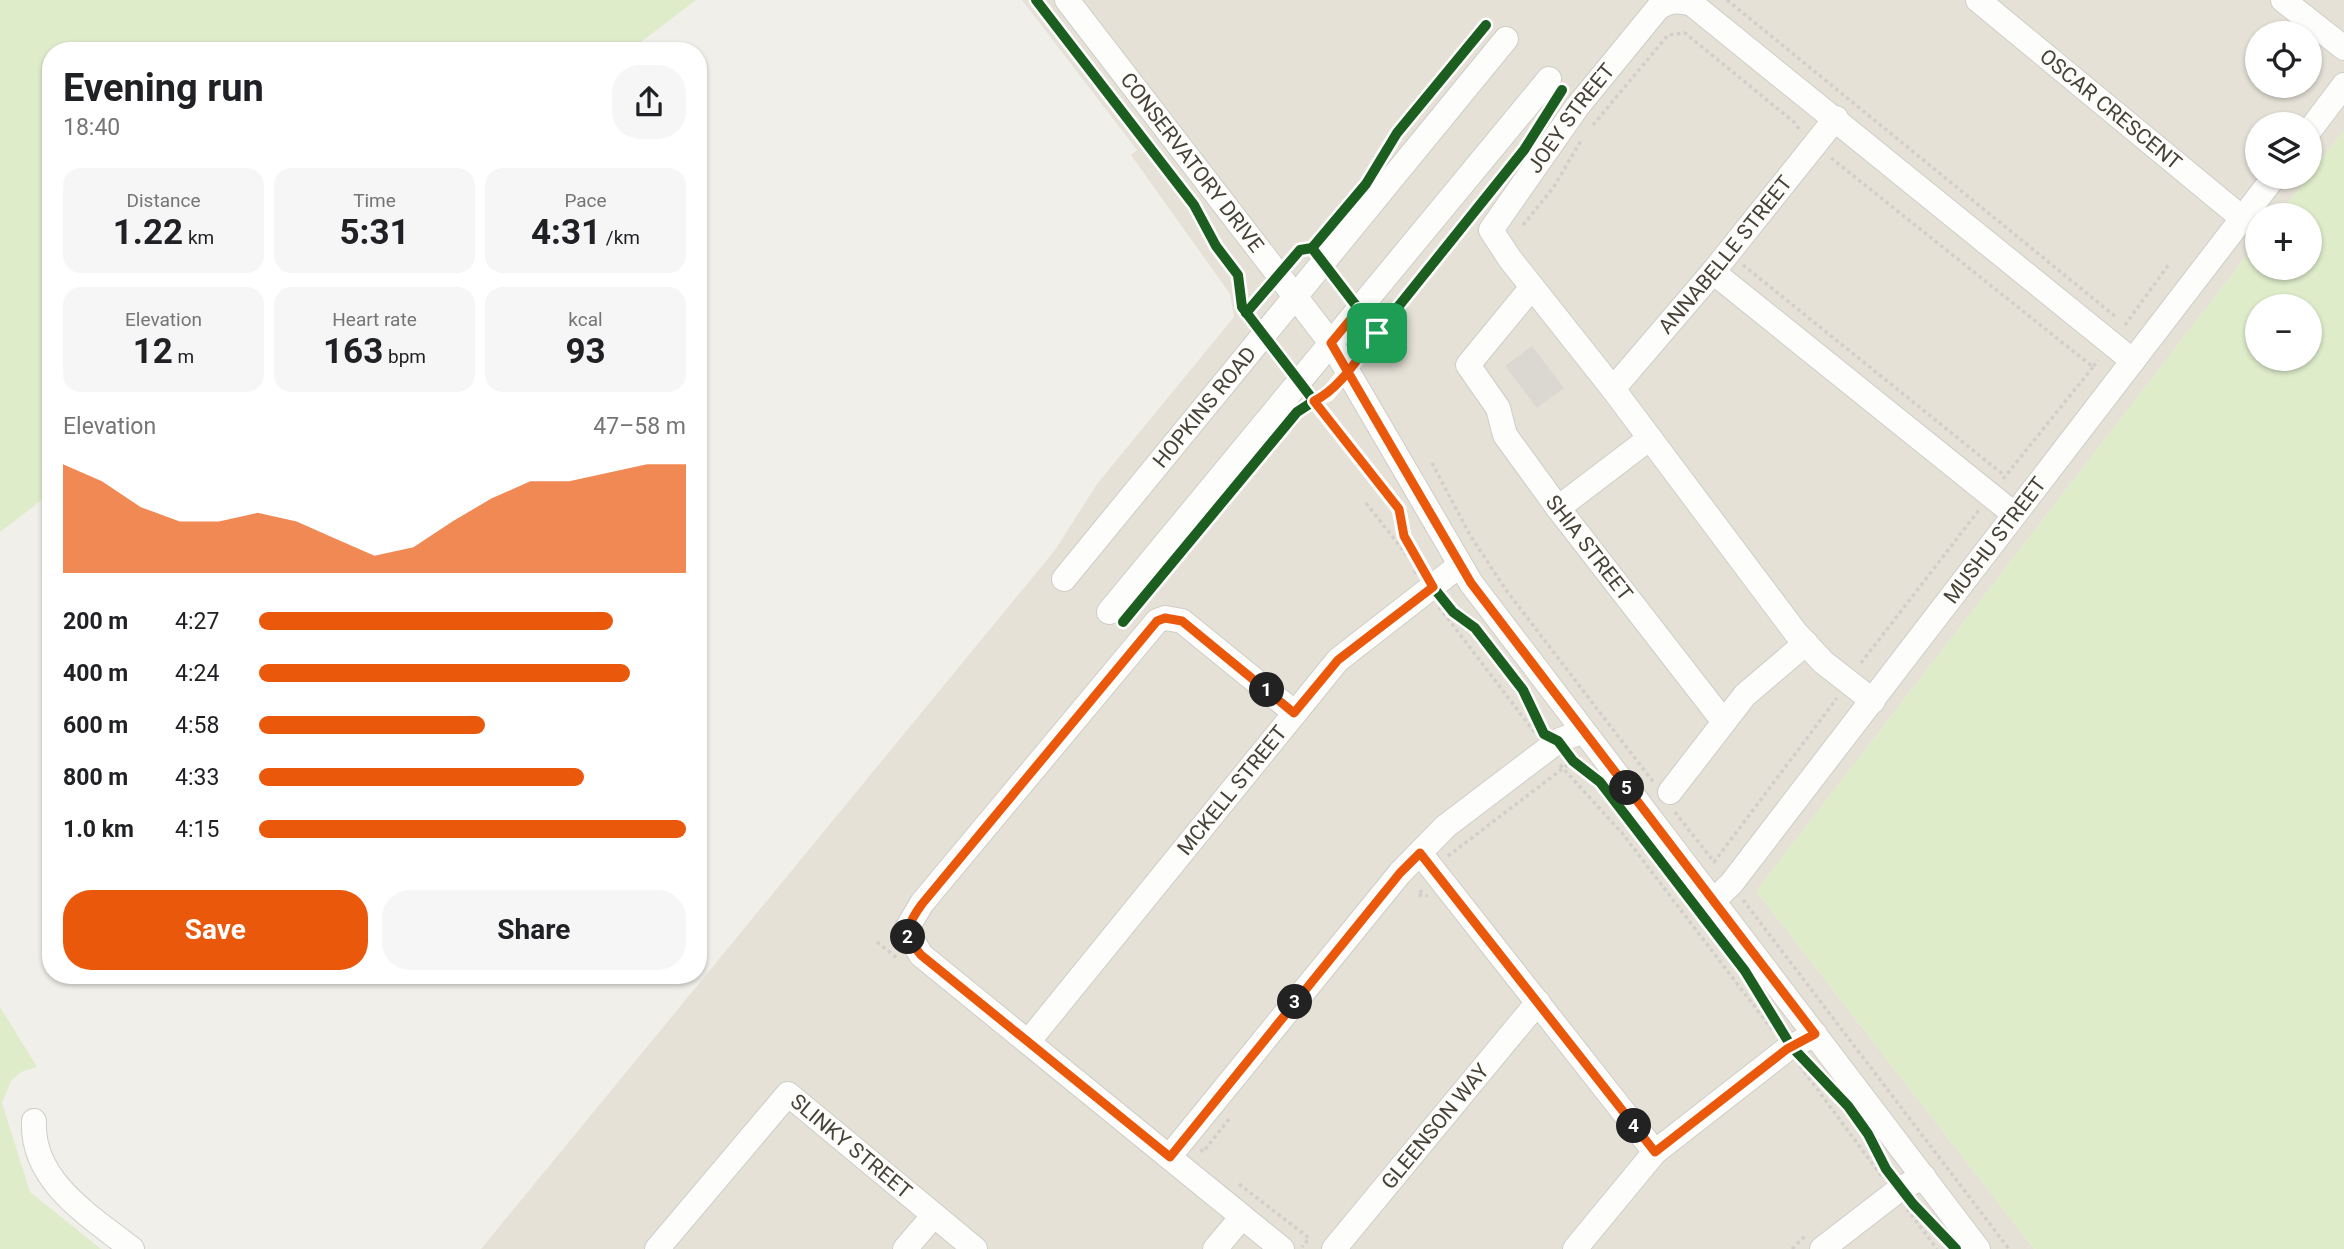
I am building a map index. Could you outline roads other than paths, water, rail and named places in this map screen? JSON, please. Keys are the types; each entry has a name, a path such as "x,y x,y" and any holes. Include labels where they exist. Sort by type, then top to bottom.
{"street":[{"name":"CONSERVATORY DRIVE","path":"1068,0 1331,343 1406,467 1460,565 1583,731 1722,892 1815,1034 1907,1186 1978,1249"},
{"name":"JOEY STREET","path":"1873,701 1823,662 1806,643 1491,230 1577,107 1666,1 1682,0 1692,4 2133,361"},
{"name":"OSCAR CRESCENT","path":"1979,0 2242,218"},
{"path":"2283,0 2344,48"},
{"name":"HOPKINS ROAD","path":"1064,579 1506,39"},
{"path":"1109,612 1549,79"},
{"path":"2322,114 2344,85"},
{"name":"ANNABELLE STREET","path":"1613,389 1713,272 1836,118"},
{"name":"MUSHU STREET","path":"1722,892 1873,701 2265,189"},
{"path":"1713,272 2014,514"},
{"name":"SHIA STREET","path":"1532,287 1468,365 1498,408 1505,435 1558,508 1724,722"},
{"path":"1558,508 1650,438"},
{"name":"MCKELL STREET","path":"1028,1042 1338,660 1420,584 1460,565"},
{"path":"1282,1249 914,947 906,930 922,904 1157,621 1165,618 1182,621 1294,713"},
{"path":"1668,798 1745,695 1806,643"},
{"path":"1170,1157 1400,873 1428,862 1446,826 1548,740 1583,731"},
{"path":"1428,862 1655,1152"},
{"name":"GLEENSON WAY","path":"1334,1249 1538,1002"},
{"path":"1575,1249 1655,1152 1789,1048 1815,1034"},
{"name":"SLINKY STREET","path":"657,1249 788,1094 975,1249"},
{"path":"34,1121 36,1150 47,1172 82,1210 132,1249"},
{"path":"1822,1249 1907,1186"},
{"path":"905,1249 934,1215"},
{"path":"1215,1249 1242,1217"}]}
